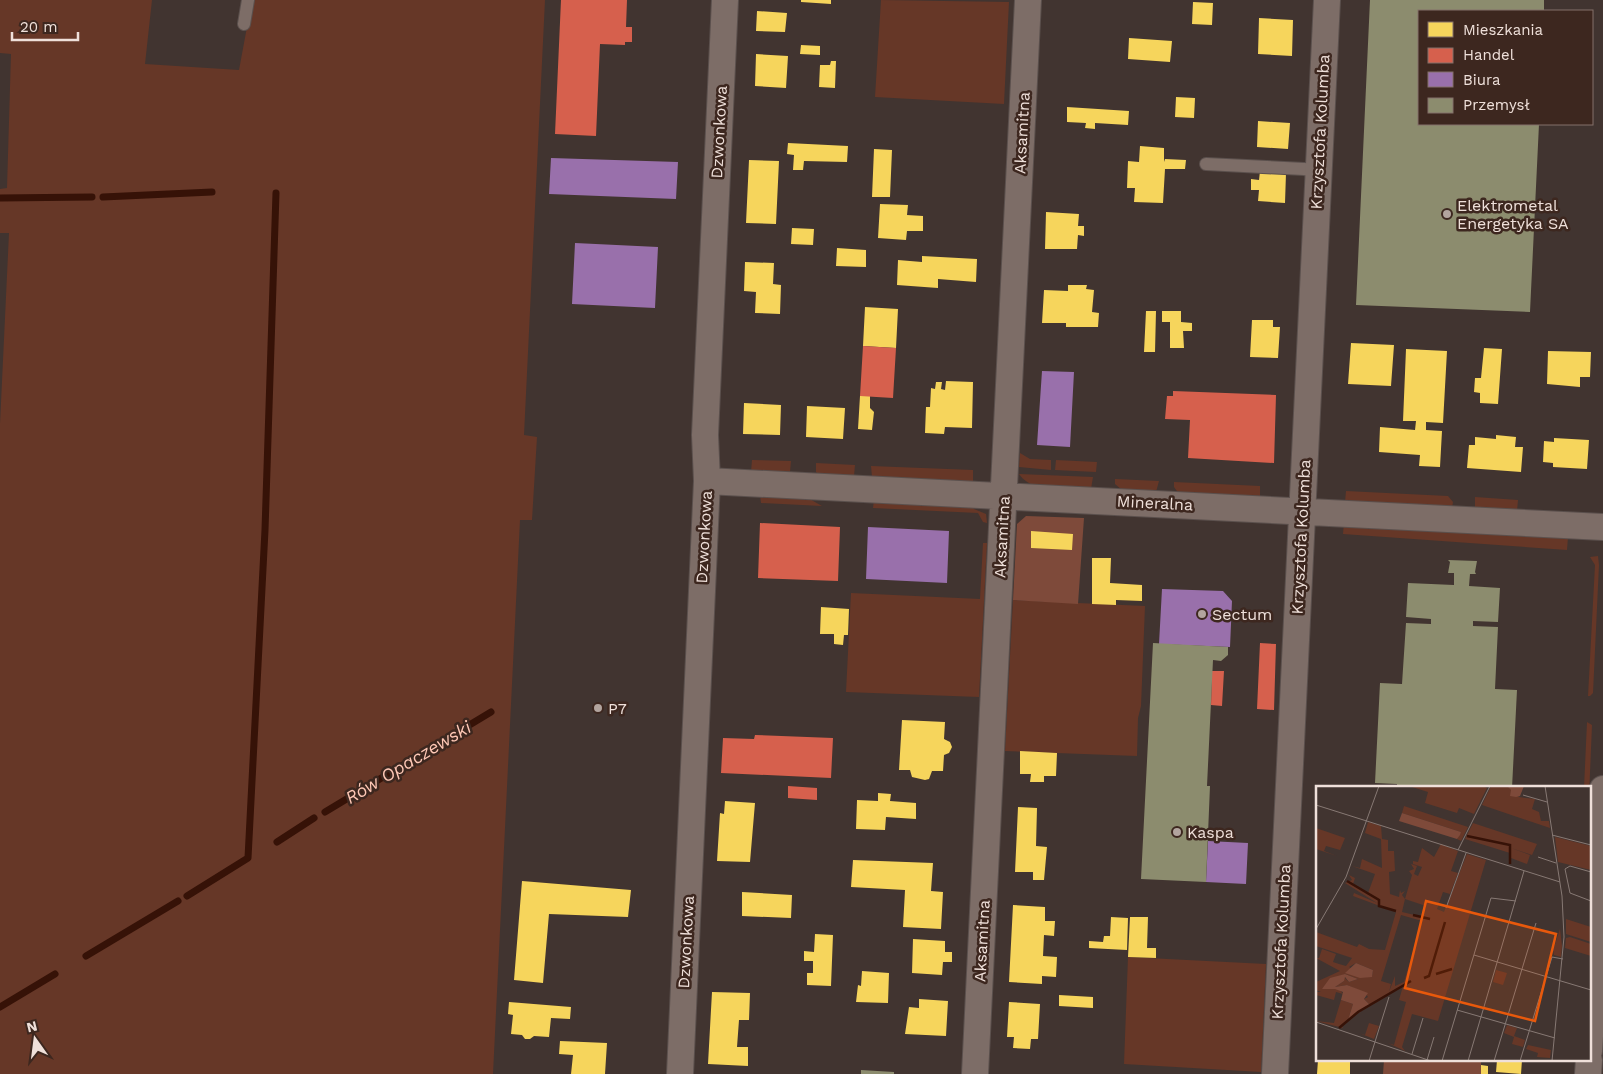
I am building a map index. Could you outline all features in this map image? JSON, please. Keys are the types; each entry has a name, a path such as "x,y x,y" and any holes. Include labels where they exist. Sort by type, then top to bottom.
{"street":[{"name":"Dzwonkowa","path":"680,1074 707,481 705,435 725,0"},
{"name":"Aksamitna","path":"975,1074 1028,0"},
{"name":"Krzysztofa Kolumba","path":"1275,1074 1326,0"},
{"name":"Mineralna","path":"707,481 1302,510 1603,527"},
{"path":"1590,1035 1601,873 1603,789"}],"lane":[{"path":"244,24 248,0"},
{"path":"1206,164 1318,171"}],"shaded area":[{"path":"0,0 152,0 145,64 239,70 252,0 545,0 524,435 537,437 532,520 520,520 493,1074 0,1074 0,424 9,233 0,233 0,189 7,188 11,54 0,53"},
{"path":"881,0 1009,2 1004,104 875,97"},
{"path":"1020,453 1030,459 1051,460 1051,470 1019,467"},
{"path":"752,460 791,461 790,472 751,472"},
{"path":"1056,460 1097,462 1096,472 1055,470"},
{"path":"816,463 855,465 854,476 818,474 816,472"},
{"path":"871,466 973,470 973,482 872,477"},
{"path":"1019,474 1093,477 1091,489 1052,489 1033,485"},
{"path":"1115,479 1159,481 1156,492 1122,490 1115,484"},
{"path":"1174,482 1260,486 1260,498 1179,494 1174,487"},
{"path":"1346,491 1448,496 1453,502 1452,508 1345,502"},
{"path":"760,495 806,497 822,506 761,503"},
{"path":"1475,497 1518,500 1517,511 1475,508"},
{"path":"874,500 972,505 974,509 986,514 987,523 983,522 978,513 873,508"},
{"path":"1026,516 1084,518 1078,604 1013,600 1017,524"},
{"path":"1344,522 1568,537 1567,550 1343,534"},
{"path":"983,543 987,543 979,697 846,692 851,593 980,599"},
{"path":"1598,556 1593,693 1588,696 1595,565 1590,557"},
{"path":"1013,600 1145,606 1137,756 1005,751"},
{"path":"1587,722 1592,725 1589,786 1584,786"},
{"path":"1128,957 1266,964 1261,1072 1124,1064"},
{"path":"1384,1062 1481,1062 1481,1074 1383,1074"}],"building: Mieszkania":[{"path":"801,0 831,0 831,4 801,2"},
{"path":"1193,2 1213,3 1212,25 1192,24"},
{"path":"757,11 787,13 785,32 756,31"},
{"path":"1259,18 1293,20 1292,56 1258,54"},
{"path":"1129,38 1172,41 1170,62 1128,59"},
{"path":"801,45 820,46 820,55 800,54"},
{"path":"756,54 788,56 786,88 755,86"},
{"path":"831,61 836,61 835,88 819,87 820,65 830,65"},
{"path":"1176,97 1195,98 1194,118 1175,117"},
{"path":"1067,107 1129,111 1128,125 1095,123 1095,129 1085,128 1086,123 1067,122"},
{"path":"1258,121 1290,123 1288,149 1257,147"},
{"path":"788,143 848,146 847,162 804,161 803,170 793,170 794,155 787,154"},
{"path":"1140,146 1164,148 1164,162 1165,159 1186,160 1185,169 1165,169 1163,203 1134,202 1135,188 1127,188 1128,161 1139,162"},
{"path":"874,149 892,150 890,197 872,197"},
{"path":"749,160 779,161 776,224 746,223"},
{"path":"1260,171 1286,173 1285,203 1258,201 1259,190 1251,190 1251,179 1259,180"},
{"path":"880,204 908,205 907,215 923,216 923,231 907,231 906,240 878,238"},
{"path":"1046,212 1079,214 1078,226 1084,226 1084,236 1078,235 1077,249 1045,249"},
{"path":"792,228 814,229 813,245 791,244"},
{"path":"837,248 866,250 866,267 836,266"},
{"path":"922,256 977,259 976,282 938,279 938,288 897,285 898,260 922,262"},
{"path":"745,262 774,263 773,284 781,285 780,314 755,313 756,292 744,291"},
{"path":"1068,285 1087,285 1086,289 1094,290 1092,312 1099,313 1098,327 1066,327 1066,323 1042,323 1044,290 1068,291"},
{"path":"865,307 898,309 896,348 863,346"},
{"path":"1146,311 1156,311 1155,352 1144,352"},
{"path":"1162,311 1181,311 1181,322 1192,323 1192,331 1183,331 1184,348 1170,348 1170,322 1162,322"},
{"path":"1252,320 1273,320 1273,327 1280,327 1278,358 1250,357"},
{"path":"1351,343 1394,345 1391,386 1348,384"},
{"path":"1484,348 1502,349 1498,404 1480,403 1480,393 1474,392 1475,378 1481,378"},
{"path":"1406,349 1447,351 1443,423 1426,422 1426,430 1442,431 1440,467 1419,466 1420,455 1379,452 1380,427 1415,430 1416,421 1403,421"},
{"path":"1548,351 1591,352 1590,377 1580,377 1580,387 1547,384"},
{"path":"946,381 973,382 972,428 945,427 944,434 925,433 926,407 930,407 931,388 935,389 936,382 942,382 941,389 945,390"},
{"path":"860,396 870,396 870,408 874,412 872,430 858,429"},
{"path":"744,403 781,405 780,435 743,434"},
{"path":"807,406 845,408 843,439 806,437"},
{"path":"1496,435 1516,437 1515,447 1523,447 1521,472 1467,468 1469,445 1475,445 1475,437 1496,439"},
{"path":"1554,438 1589,440 1587,469 1553,467 1553,463 1543,462 1544,441 1554,442"},
{"path":"1031,531 1073,534 1072,550 1031,548"},
{"path":"1092,558 1111,558 1110,583 1142,585 1142,601 1116,600 1116,605 1092,604"},
{"path":"821,607 849,609 848,635 844,635 843,645 834,644 834,634 820,634"},
{"path":"902,720 945,722 944,739 950,742 952,747 949,753 944,755 943,771 932,771 929,779 925,780 912,777 910,770 899,770"},
{"path":"1020,751 1057,753 1056,776 1044,776 1044,782 1030,782 1031,774 1020,774"},
{"path":"878,793 891,794 890,801 916,803 916,819 886,817 885,830 856,829 857,800 878,801"},
{"path":"725,801 755,803 750,862 717,861 720,813 724,814"},
{"path":"1018,807 1037,808 1036,846 1047,847 1044,880 1033,880 1033,872 1015,872"},
{"path":"853,860 933,863 931,891 943,892 941,929 903,927 905,890 851,887"},
{"path":"522,881 631,890 628,917 549,914 543,983 514,980"},
{"path":"742,892 792,895 791,918 742,916"},
{"path":"1013,905 1045,907 1045,921 1055,921 1054,936 1044,935 1043,956 1057,957 1056,977 1042,976 1042,984 1009,982"},
{"path":"1111,917 1128,918 1127,950 1089,948 1089,941 1103,942 1104,936 1110,936"},
{"path":"1130,917 1148,917 1147,948 1156,948 1156,958 1128,957"},
{"path":"815,934 833,935 831,986 807,985 807,973 813,973 813,961 804,961 804,951 814,952"},
{"path":"913,939 945,941 945,952 952,952 952,962 943,962 942,975 912,973"},
{"path":"862,971 889,973 888,1003 856,1002 858,985 861,986"},
{"path":"712,992 750,993 749,1020 739,1020 737,1047 748,1047 748,1066 708,1064"},
{"path":"1059,995 1093,997 1093,1008 1059,1006"},
{"path":"919,999 948,1001 946,1036 905,1034 909,1007 919,1008"},
{"path":"509,1002 571,1007 570,1019 551,1018 549,1037 534,1036 530,1039 525,1039 522,1035 511,1034 513,1015 508,1014"},
{"path":"1009,1002 1040,1004 1038,1039 1031,1039 1030,1049 1013,1048 1014,1037 1007,1037"},
{"path":"560,1041 607,1043 605,1074 571,1074 573,1055 559,1054"},
{"path":"1318,1062 1350,1062 1350,1074 1317,1074"},
{"path":"1497,1062 1522,1062 1521,1074 1496,1072"},
{"path":"1481,1065 1488,1066 1488,1074 1481,1074"}],"building: Handel":[{"path":"561,0 627,0 626,27 632,27 632,42 625,42 625,45 600,44 596,136 555,134"},
{"path":"863,346 896,348 893,398 860,396"},
{"path":"1173,391 1276,395 1274,463 1188,458 1190,420 1165,419 1167,396 1173,396"},
{"path":"760,523 840,527 838,581 758,578"},
{"path":"1260,643 1276,644 1274,710 1257,709"},
{"path":"1212,671 1224,671 1222,706 1211,705"},
{"path":"755,735 833,738 831,778 721,773 723,738 754,739"},
{"path":"788,786 817,788 817,800 788,798"}],"building: Biura":[{"path":"551,158 678,162 676,199 549,194"},
{"path":"575,243 658,247 655,308 572,304"},
{"path":"1042,371 1074,372 1070,447 1037,445"},
{"path":"868,527 949,531 947,583 866,579"},
{"path":"1162,589 1223,591 1232,601 1230,647 1159,644"},
{"path":"1208,841 1248,843 1246,884 1206,882"}],"building: Przemysł":[{"name":"Elektrometal Energetyka SA","path":"1370,0 1544,0 1544,10 1418,10 1418,125 1539,125 1530,312 1356,305"},
{"path":"1448,560 1477,561 1476,574 1470,574 1469,586 1500,588 1498,622 1473,621 1473,626 1498,627 1495,689 1517,690 1512,786 1397,786 1397,784 1375,783 1380,683 1402,684 1406,623 1431,624 1431,619 1406,617 1408,583 1454,585 1454,573 1448,573 1450,562"},
{"path":"1153,643 1228,647 1228,655 1221,661 1213,660 1207,786 1210,786 1206,882 1141,879"},
{"path":"861,1070 894,1072 894,1074 861,1074"}],"waterway":[{"path":"103,197 212,192"},
{"path":"187,896 248,858 265,530 276,193"},
{"path":"0,198 92,197"},
{"name":"Rów Opaczewski","path":"325,812 491,712"},
{"name":"Rów Opaczewski","path":"277,842 314,818"},
{"name":"Rów Opaczewski","path":"86,956 178,901"},
{"name":"Rów Opaczewski","path":"0,1007 55,974"}],"place":[{"name":"Elektrometal Energetyka SA","path":"1447,214"},
{"name":"Sectum","path":"1202,614"},
{"name":"P7","path":"598,708"},
{"name":"Kaspa","path":"1177,832"}]}
